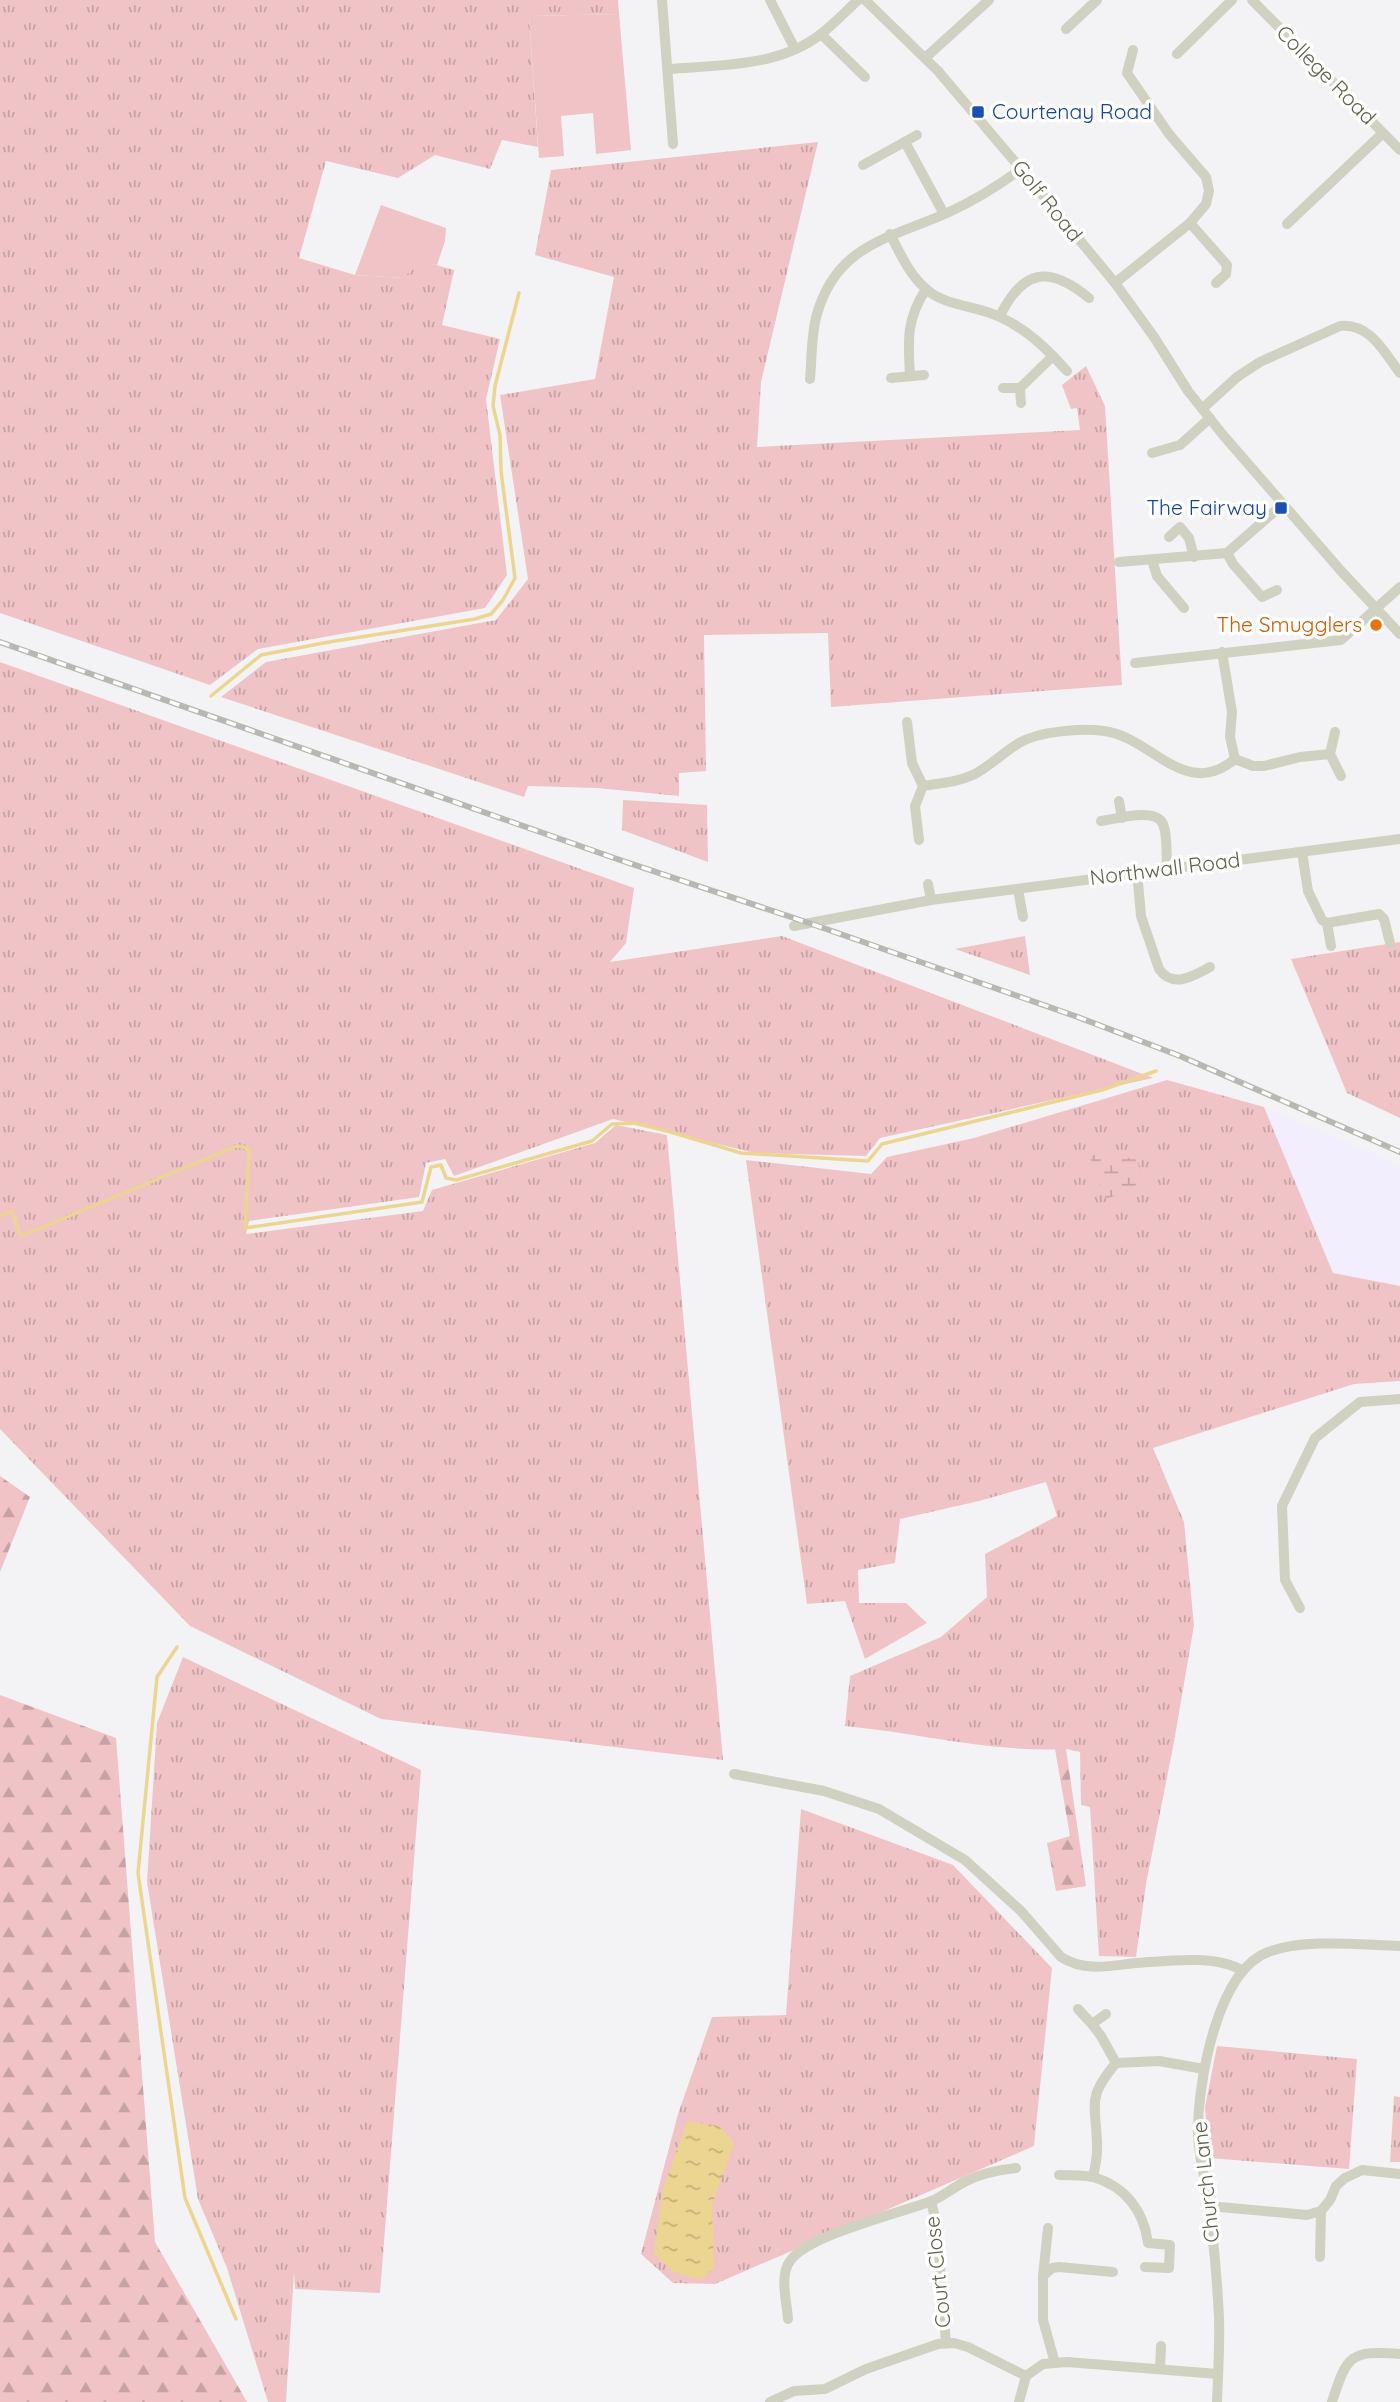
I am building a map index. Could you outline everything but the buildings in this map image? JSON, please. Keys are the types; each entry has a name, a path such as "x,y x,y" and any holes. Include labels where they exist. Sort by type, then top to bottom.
{"street":[{"path":"662,0 673,144"},
{"path":"770,0 795,50"},
{"path":"669,69 770,59 795,50 821,34 858,0"},
{"name":"Golf Road","path":"865,0 925,58 1021,169 1115,284 1206,413 1283,504 1400,634"},
{"path":"925,58 989,0"},
{"path":"1066,29 1097,0"},
{"path":"1177,54 1232,0"},
{"name":"College Road","path":"1252,0 1400,150"},
{"path":"1081,15 1090,24"},
{"path":"821,34 865,77"},
{"path":"1115,284 1189,223 1206,204 1209,191 1206,177 1169,134 1127,73 1133,50"},
{"path":"844,76 854,66"},
{"path":"1287,224 1384,133"},
{"path":"863,165 917,135"},
{"path":"905,142 944,214"},
{"path":"871,146 877,157"},
{"path":"810,379 816,315 828,286 846,263 866,246 944,214 998,186 1021,169"},
{"path":"1189,223 1227,265 1226,274 1216,283"},
{"path":"890,234 913,274 926,289 944,300 1000,316 1035,338 1067,371"},
{"path":"1000,316 1010,296 1025,283 1041,277 1055,276 1089,298"},
{"path":"1069,298 1076,288"},
{"path":"910,375 909,328 913,312 926,289"},
{"path":"1152,453 1180,444 1237,377 1260,362 1340,326 1351,325 1373,337 1400,373"},
{"path":"1003,388 1020,388 1053,356"},
{"path":"891,378 924,375"},
{"path":"1020,388 1021,403"},
{"path":"1118,562 1227,553 1283,504"},
{"path":"1169,537 1180,527 1189,538 1194,557"},
{"path":"1227,553 1233,564 1262,597 1277,590"},
{"path":"1152,560 1157,576 1184,608"},
{"path":"1135,663 1341,640 1400,587"},
{"path":"1222,652 1232,712 1230,737 1235,759"},
{"path":"907,722 912,764 923,786 915,806 924,825 919,840"},
{"path":"923,786 955,782 975,774 1018,744 1046,733 1104,731 1142,745 1174,768 1192,772 1213,773 1224,769 1235,759"},
{"path":"1010,733 1018,744"},
{"path":"1335,733 1330,754 1341,776"},
{"path":"894,738 907,737"},
{"path":"1235,759 1253,766 1264,766 1300,757 1330,754"},
{"path":"1119,801 1122,818"},
{"path":"1101,821 1151,814 1160,819 1164,826 1167,868"},
{"name":"Northwall Road","path":"793,926 931,900 1137,871 1400,839"},
{"path":"1301,852 1308,891 1322,920 1327,923 1379,914 1384,919 1390,943"},
{"path":"1137,871 1141,916 1159,970 1170,980 1182,980 1210,967"},
{"path":"928,884 931,900"},
{"path":"1018,889 1023,917"},
{"path":"1327,923 1331,946"},
{"path":"1300,1608 1285,1580 1282,1506 1315,1438 1360,1402 1400,1399"},
{"path":"734,1774 824,1791 879,1809 965,1860 1006,1895 1061,1957 1072,1964 1108,1967 1136,1963 1218,1961 1232,1964 1243,1971 1266,1952 1289,1948 1316,1944 1400,1946"},
{"name":"Church Lane","path":"1217,2402 1219,2318 1209,2206 1197,2130 1204,2069 1224,2000 1243,1971"},
{"path":"1078,2009 1101,2036 1116,2063"},
{"path":"1092,2024 1106,2014"},
{"path":"1116,2063 1159,2061 1204,2069"},
{"path":"1093,2177 1098,2147 1093,2116 1096,2092 1116,2063"},
{"name":"Court Close","path":"788,2319 785,2273 794,2256 860,2224 931,2201 988,2171 1016,2168"},
{"path":"1209,2206 1307,2215 1321,2211 1336,2186 1345,2178 1362,2171 1400,2174"},
{"path":"1059,2175 1093,2177 1126,2193 1146,2226 1149,2243 1170,2245 1169,2268 1145,2267"},
{"name":"Court Close","path":"931,2201 937,2227 946,2343"},
{"path":"1320,2257 1321,2211"},
{"path":"1048,2228 1043,2320 1055,2363"},
{"path":"1044,2276 1052,2268 1059,2267 1113,2272"},
{"path":"769,2402 794,2391 825,2389 866,2369 946,2343 968,2347 1026,2376"},
{"path":"1160,2369 1161,2346"},
{"path":"1332,2402 1343,2370 1357,2356 1374,2352 1400,2354"},
{"path":"1019,2402 1026,2376 1043,2364 1107,2364 1218,2374"}],"shaded area":[{"path":"1264,1107 1400,1167 1400,1286 1333,1273"}],"green space":[{"path":"0,0 618,0 619,14 529,16 538,147 502,140 490,169 435,155 398,178 326,161 299,258 355,275 402,278 422,261 454,270 442,325 500,339 486,399 507,575 485,608 258,649 210,685 0,613"},
{"path":"619,14 631,150 596,154 593,113 561,116 564,156 539,158 529,16"},
{"path":"818,142 761,382 757,447 1080,430 1077,408 1071,409 1062,385 1086,366 1105,406 1122,685 831,707 828,633 704,635 706,771 679,773 679,796 597,788 528,786 524,797 221,697 266,662 496,620 528,579 500,395 595,379 614,277 535,255 551,170"},
{"path":"381,205 446,228 445,241 437,265 422,262 402,278 355,275"},
{"path":"0,662 634,888 626,943 610,962 782,936 1153,1078 880,1138 866,1156 755,1153 613,1119 454,1176 445,1159 426,1163 419,1197 249,1221 246,1234 423,1211 432,1190 595,1143 616,1125 667,1135 723,1760 381,1719 190,1626 0,1429"},
{"path":"623,800 707,805 708,862 622,830"},
{"path":"1025,936 1030,975 955,949"},
{"path":"1400,942 1400,1118 1347,1093 1291,959"},
{"path":"1167,1080 1264,1107 1333,1273 1400,1286 1400,1381 1354,1384 1153,1448 1184,1522 1194,1625 1146,1884 1136,1957 1099,1956 1090,1807 1081,1805 1080,1752 1066,1749 1010,1748 845,1726 850,1676 941,1637 987,1597 985,1554 1057,1516 1046,1482 900,1519 895,1563 858,1570 859,1603 906,1603 927,1623 865,1659 845,1601 807,1604 746,1160 871,1174 887,1157 974,1138"},
{"path":"1089,1155 1116,1155 1138,1160 1141,1187 1106,1199"},
{"path":"0,1476 30,1497 0,1572"},
{"path":"183,1657 421,1770 380,2293 295,2289 294,2272 286,2402 268,2402 227,2268 198,2199 147,1882 157,1723"},
{"path":"0,1695 116,1738 155,2242 247,2402 0,2402"},
{"path":"1055,1749 1066,1749 1086,1886 1056,1891 1047,1843 1070,1836"},
{"path":"801,1809 953,1865 1052,1968 1034,2146 715,2284 673,2283 641,2254 678,2114 712,2017 786,2015"},
{"path":"1217,2046 1357,2059 1349,2169 1209,2158 1205,2107"},
{"path":"1394,2096 1400,2097 1400,2162 1390,2162"}],"water":[{"path":"687,2121 719,2126 734,2143 712,2205 714,2268 700,2280 674,2272 654,2254 662,2192"}],"waterway":[{"path":"211,696 261,655 475,619 491,614 503,600 515,578 501,471 500,435 493,406 495,386 519,293"},
{"path":"0,1216 12,1211 21,1236 237,1146 249,1148 245,1228 422,1202 431,1167 441,1165 446,1178 456,1180 592,1141 612,1124 634,1123 741,1153 868,1161 882,1144 1102,1090 1156,1071"},
{"path":"177,1647 157,1677 138,1873 185,2198 236,2319"}],"railway":[{"path":"0,642 617,859 1075,1016 1180,1056 1400,1152"}],"place":[{"name":"Courtenay Road","path":"978,112"},
{"name":"The Fairway","path":"1281,508"},
{"name":"The Smugglers","path":"1376,625"}]}
